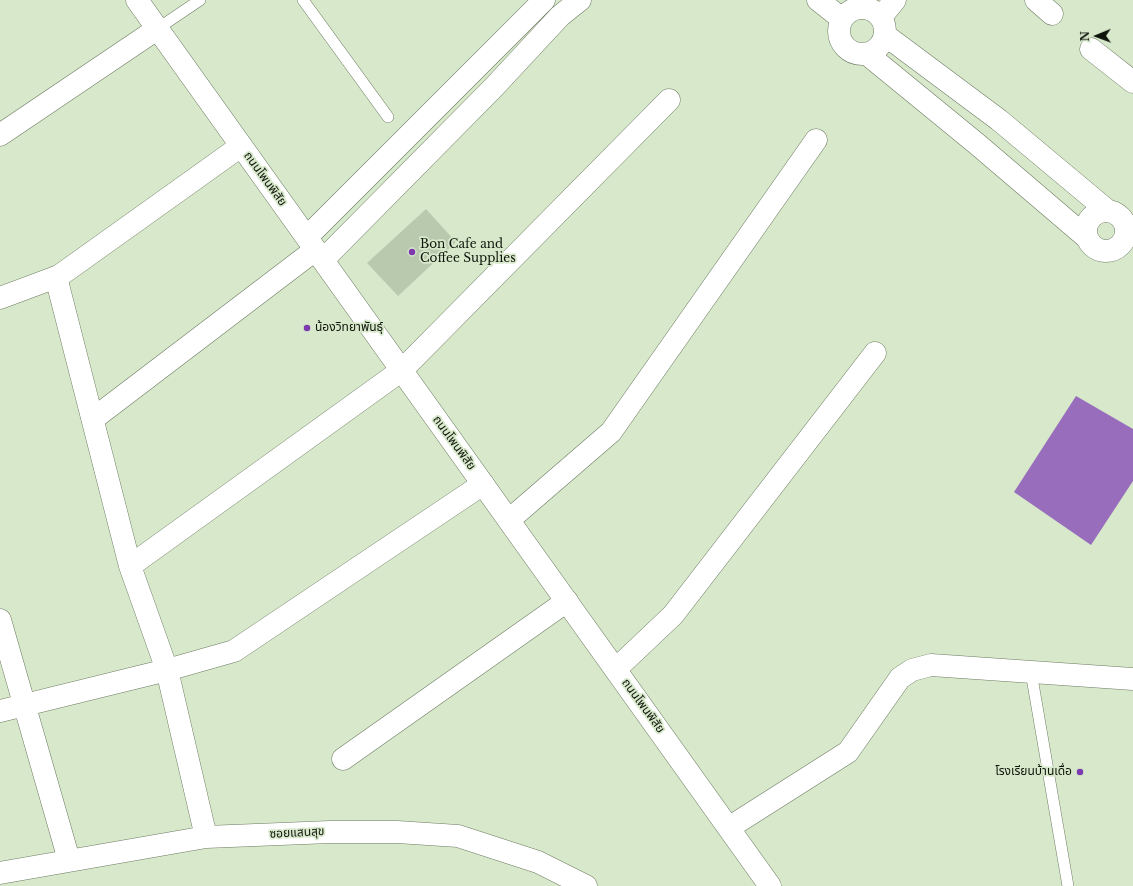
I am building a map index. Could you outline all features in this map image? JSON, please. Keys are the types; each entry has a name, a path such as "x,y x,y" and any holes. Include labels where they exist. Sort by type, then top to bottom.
{"street":[{"name":"ถนนโพนพิสัย","path":"137,0 730,827 770,886"},
{"path":"315,249 397,147 544,0"},
{"path":"93,419 315,249 416,166 560,16 580,0"},
{"path":"818,0 846,9 864,7 875,12 883,26 998,120 1121,214 1126,231 1127,248 1102,251 1090,245 1086,237 978,144 867,54"},
{"path":"846,9 839,26 838,35 844,46 855,54 867,54 879,48 883,26 895,0"},
{"path":"1036,0 1052,14"},
{"path":"0,135 157,29"},
{"path":"1091,50 1133,82"},
{"path":"130,566 402,370 669,100"},
{"path":"978,144 998,120"},
{"path":"509,520 612,432 816,140"},
{"path":"0,298 56,278 241,146"},
{"path":"397,147 416,166"},
{"path":"1086,237 1088,221 1092,216 1102,211 1121,214"},
{"path":"56,278 130,566 167,670 206,837"},
{"path":"616,669 673,615 875,353"},
{"path":"0,711 24,703 167,670 234,651 483,484"},
{"path":"343,759 567,601"},
{"path":"0,620 69,860"},
{"path":"730,827 848,752 900,678 912,670 931,666 1133,679"},
{"name":"ซอยแสนสุข","path":"0,873 206,837 330,832 396,832 458,836 538,862 586,886"}],"lane":[{"path":"157,29 200,0"},
{"path":"303,0 388,117"},
{"path":"1031,672 1068,886"}],"shaded area":[{"path":"1076,396 1133,429 1133,481 1091,545 1014,492"}],"building":[{"name":"Bon Cafe and Coffee Supplies","path":"426,209 456,242 398,296 367,263"}],"place":[{"name":"Bon Cafe and Coffee Supplies","path":"412,252"},
{"name":"น้องวิทยาพันธุ์","path":"307,328"},
{"name":"โรงเรียนบ้านเดื่อ","path":"1080,772"}]}
